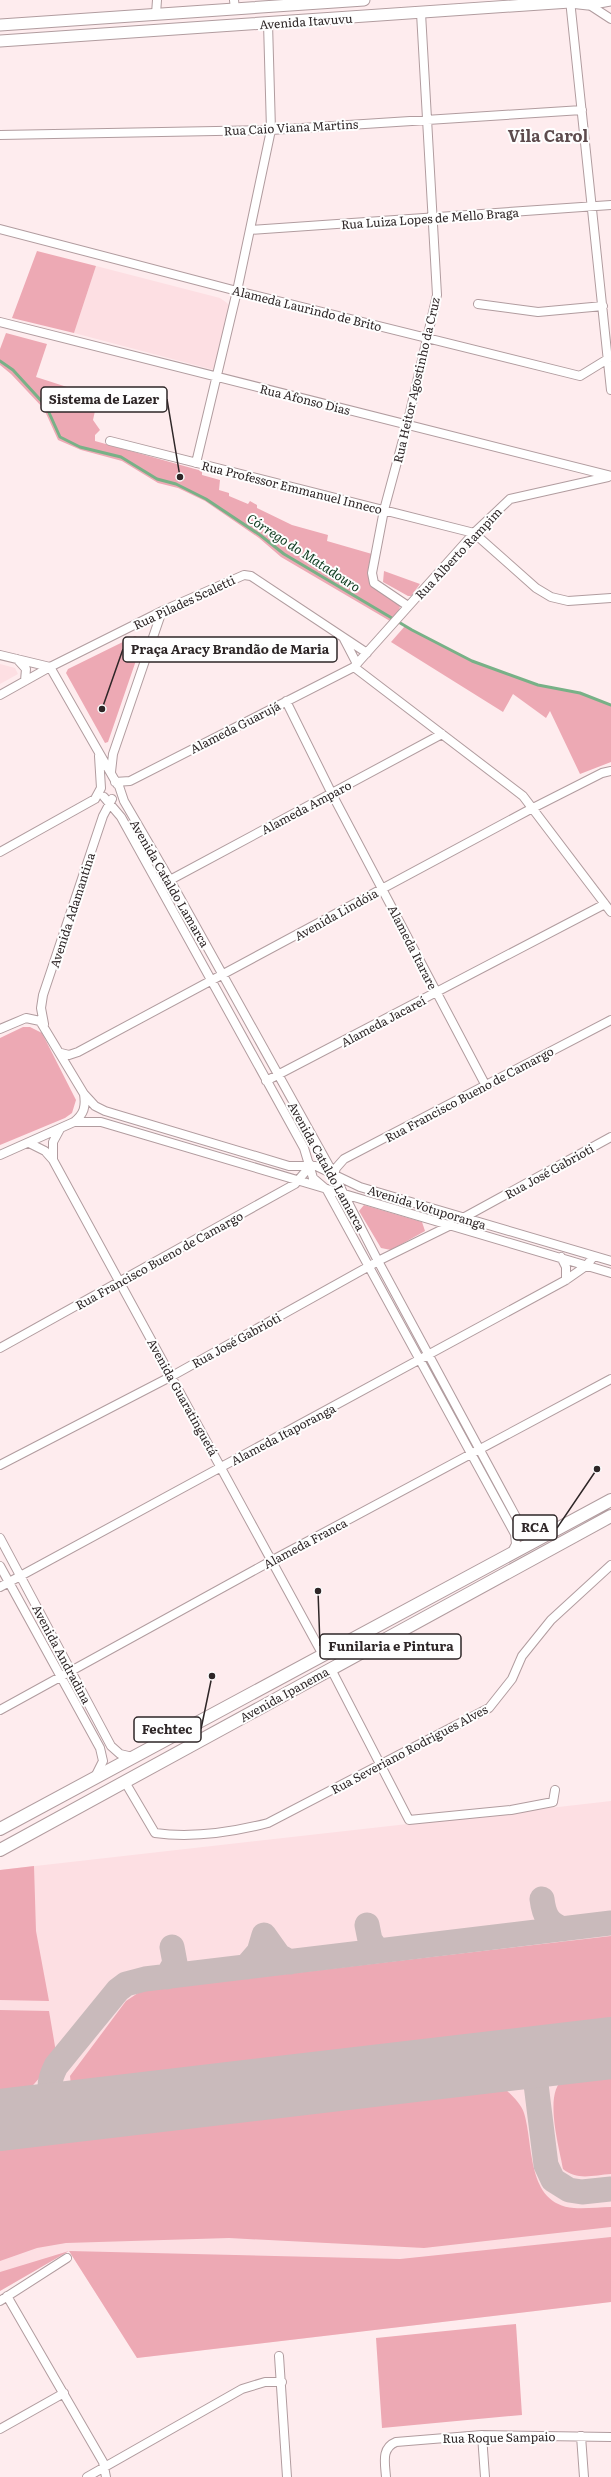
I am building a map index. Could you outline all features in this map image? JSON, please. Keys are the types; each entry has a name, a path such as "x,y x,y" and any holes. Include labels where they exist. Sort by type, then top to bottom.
{"main road":[{"name":"Avenida Itavuvu","path":"0,25 156,14 235,5 364,0"},
{"name":"Avenida Itavuvu","path":"0,42 421,13 570,1 588,4 611,0"},
{"name":"Avenida Ipanema","path":"0,1829 611,1500"},
{"name":"Avenida Ipanema","path":"0,1850 611,1516"}],"street":[{"path":"156,14 157,0"},
{"path":"570,1 609,359 611,390"},
{"path":"588,4 611,19"},
{"name":"Rua Heitor Agostinho da Cruz","path":"406,609 374,583 372,578 384,510 408,425 429,338 437,295 421,13"},
{"path":"196,463 237,291 270,130 268,23"},
{"name":"Rua Caio Viana Martins","path":"0,135 270,130 582,110"},
{"name":"Rua Luiza Lopes de Mello Braga","path":"250,230 611,205"},
{"name":"Alameda Laurindo de Brito","path":"0,229 237,291 580,376 609,359"},
{"path":"478,304 538,312 603,306"},
{"name":"Rua Afonso Dias","path":"0,322 611,476"},
{"name":"Rua Professor Emmanuel Inneco","path":"110,441 474,533"},
{"name":"Rua Alberto Rampim","path":"355,665 474,533 510,499 611,476"},
{"path":"474,533 536,588 551,597 568,601 611,598"},
{"name":"Rua Pilades Scaletti","path":"0,694 141,621 244,575 251,576 366,653"},
{"path":"111,773 112,758 162,611"},
{"path":"141,621 149,623 154,634"},
{"path":"343,637 355,665 442,734 511,786 534,808 611,912"},
{"path":"0,655 50,667"},
{"path":"16,659 26,669 25,681"},
{"name":"Alameda Guarujá","path":"101,788 106,781 117,783 130,781 355,665"},
{"name":"Avenida Cataldo Lamarca","path":"50,667 117,783 124,801 170,880 339,1184 378,1261 516,1517 524,1526 546,1534"},
{"name":"Alameda Itarare","path":"286,701 332,794 383,888 486,1086"},
{"name":"Alameda Amparo","path":"170,880 442,734"},
{"name":"Avenida Cataldo Lamarca","path":"96,748 100,762 101,788 109,799 304,1148 311,1165 313,1178 330,1191 369,1266 421,1359 515,1534 516,1544 512,1552"},
{"name":"Avenida Lindóia","path":"61,1054 69,1055 78,1052 212,982 383,888 534,808 602,773 611,771"},
{"name":"Avenida Adamantina","path":"44,1024 41,1008 43,995 109,799 119,793 117,783"},
{"path":"0,852 93,801 101,788"},
{"name":"Alameda Jacareí","path":"266,1081 605,904"},
{"path":"0,1029 26,1018 36,1018 44,1024"},
{"name":"Rua Francisco Bueno de Camargo","path":"334,1175 339,1163 346,1158 611,1020"},
{"name":"Avenida Votuporanga","path":"44,1024 84,1094 95,1106 105,1111 295,1166 311,1165 321,1167 351,1184 594,1256 609,1258 607,1267 594,1268"},
{"path":"0,1155 74,1122 84,1110 84,1094"},
{"name":"Avenida Votuporanga","path":"74,1122 101,1122 611,1273"},
{"path":"53,1160 53,1142 61,1128"},
{"name":"Rua José Gabrioti","path":"463,1218 611,1137"},
{"name":"Avenida Guaratinguetá","path":"29,1143 45,1151 53,1160 324,1655"},
{"name":"Avenida Cataldo Lamarca","path":"295,1166 302,1161 304,1148"},
{"path":"346,1158 342,1170 344,1178 351,1184"},
{"name":"Rua Francisco Bueno de Camargo","path":"0,1348 300,1182 311,1165"},
{"path":"275,1174 282,1182 280,1193"},
{"path":"330,1191 338,1189 339,1184"},
{"path":"354,1214 354,1205 357,1201 363,1200"},
{"path":"487,1205 482,1218 487,1225"},
{"name":"Rua José Gabrioti","path":"0,1465 172,1376 378,1261 451,1225"},
{"path":"594,1256 594,1268"},
{"path":"561,1258 566,1267 566,1280"},
{"name":"Alameda Itaporanga","path":"0,1587 566,1280 594,1268"},
{"name":"Alameda Franca","path":"0,1710 480,1448 611,1379"},
{"name":"Avenida Andradina","path":"0,1538 111,1746 120,1754 134,1757"},
{"name":"Rua Severiano Rodrigues Alves","path":"125,1782 155,1833 174,1835 244,1829 268,1823 489,1708 512,1679 522,1656 551,1620 611,1565"},
{"name":"Avenida Andradina","path":"0,1566 100,1748 103,1761 100,1771 92,1780"},
{"path":"331,1669 409,1820 512,1810 553,1802 555,1790"},
{"path":"67,2258 4,2298 64,2394 106,2466 106,2477"},
{"path":"279,2356 282,2382 287,2477"},
{"path":"87,2477 242,2389 265,2382 282,2382"},
{"path":"0,2429 64,2394"},
{"path":"482,2435 485,2477"},
{"name":"Rua Roque Sampaio","path":"386,2477 385,2453 389,2445 396,2442 482,2435 611,2437"},
{"path":"581,2436 584,2477"}],"shaded area":[{"path":"37,251 96,266 74,333 12,318"},
{"path":"96,266 220,298 227,303 231,308 214,370 74,333"},
{"path":"6,333 47,344 36,377 98,397 93,420 100,430 95,435 95,441 202,471 202,475 220,480 219,490 229,493 229,496 248,504 250,501 257,505 257,508 292,525 328,535 327,541 372,554 369,581 400,606 399,612 390,621 281,557 259,538 205,501 178,488 158,483 122,461 81,450 58,440 44,409 11,374 0,365 0,349"},
{"path":"384,571 420,584 411,596 408,596 383,582"},
{"path":"405,626 472,661 538,685 580,693 611,705 611,762 580,774 550,711 546,718 513,694 503,712 391,642"},
{"path":"135,636 139,638 142,643 108,742 105,743 66,673 68,669"},
{"path":"0,664 15,668 18,674 0,684"},
{"path":"23,1027 30,1027 42,1033 76,1100 72,1113 65,1118 0,1145 0,1038"},
{"path":"364,1205 422,1222 425,1231 391,1250 381,1248 359,1211"},
{"path":"611,1801 611,2302 137,2358 69,2251 0,2291 0,1870"},
{"path":"34,1866 36,1931 49,2001 0,2000 0,1870"},
{"path":"611,1936 611,2031 85,2094 76,2092 71,2085 70,2076 126,2001 141,1991"},
{"path":"0,2010 49,2011 57,2058 27,2092 0,2103"},
{"path":"611,2074 611,2174 580,2176 568,2173 563,2169 554,2121 553,2107 558,2085 565,2079 581,2076"},
{"path":"503,2087 523,2109 535,2171 540,2185 547,2196 558,2204 574,2208 611,2207 611,2227 424,2248 229,2238 66,2243 37,2248 0,2261 0,2144"},
{"path":"611,2237 611,2302 137,2358 69,2251 400,2259"},
{"path":"69,2251 0,2291 0,2272"},
{"path":"516,2324 522,2415 382,2428 376,2338"}],"waterway":[{"name":"Córrego do Matadouro","path":"0,361 13,370 46,406 60,437 80,447 121,457 157,479 176,484 206,499 260,535 284,554 412,630 472,661 538,685 580,693 611,705"}],"taxiway":[{"path":"542,1899 544,1910 548,1918 551,1922 564,1929"},
{"path":"79,2111 62,2104 52,2095 50,2090 52,2076 56,2066 118,1990 126,1984 145,1979 611,1923"},
{"path":"367,1925 370,1940 378,1951"},
{"path":"246,1967 259,1952 264,1935 279,1956 290,1962"},
{"path":"167,1977 175,1963 172,1947"},
{"path":"535,2076 539,2066 551,2055"},
{"path":"514,2060 531,2069 535,2076 546,2165 553,2180 569,2190 582,2192 611,2189"}],"runway":[{"path":"0,2120 611,2048"}],"place":[{"name":"Sistema de Lazer","path":"180,477"},
{"name":"Praça Aracy Brandão de Maria","path":"102,709"},
{"name":"RCA","path":"597,1469"},
{"name":"Funilaria e Pintura","path":"318,1591"},
{"name":"Fechtec","path":"212,1676"}],"district":[{"name":"Vila Carol","path":"548,135"}]}
